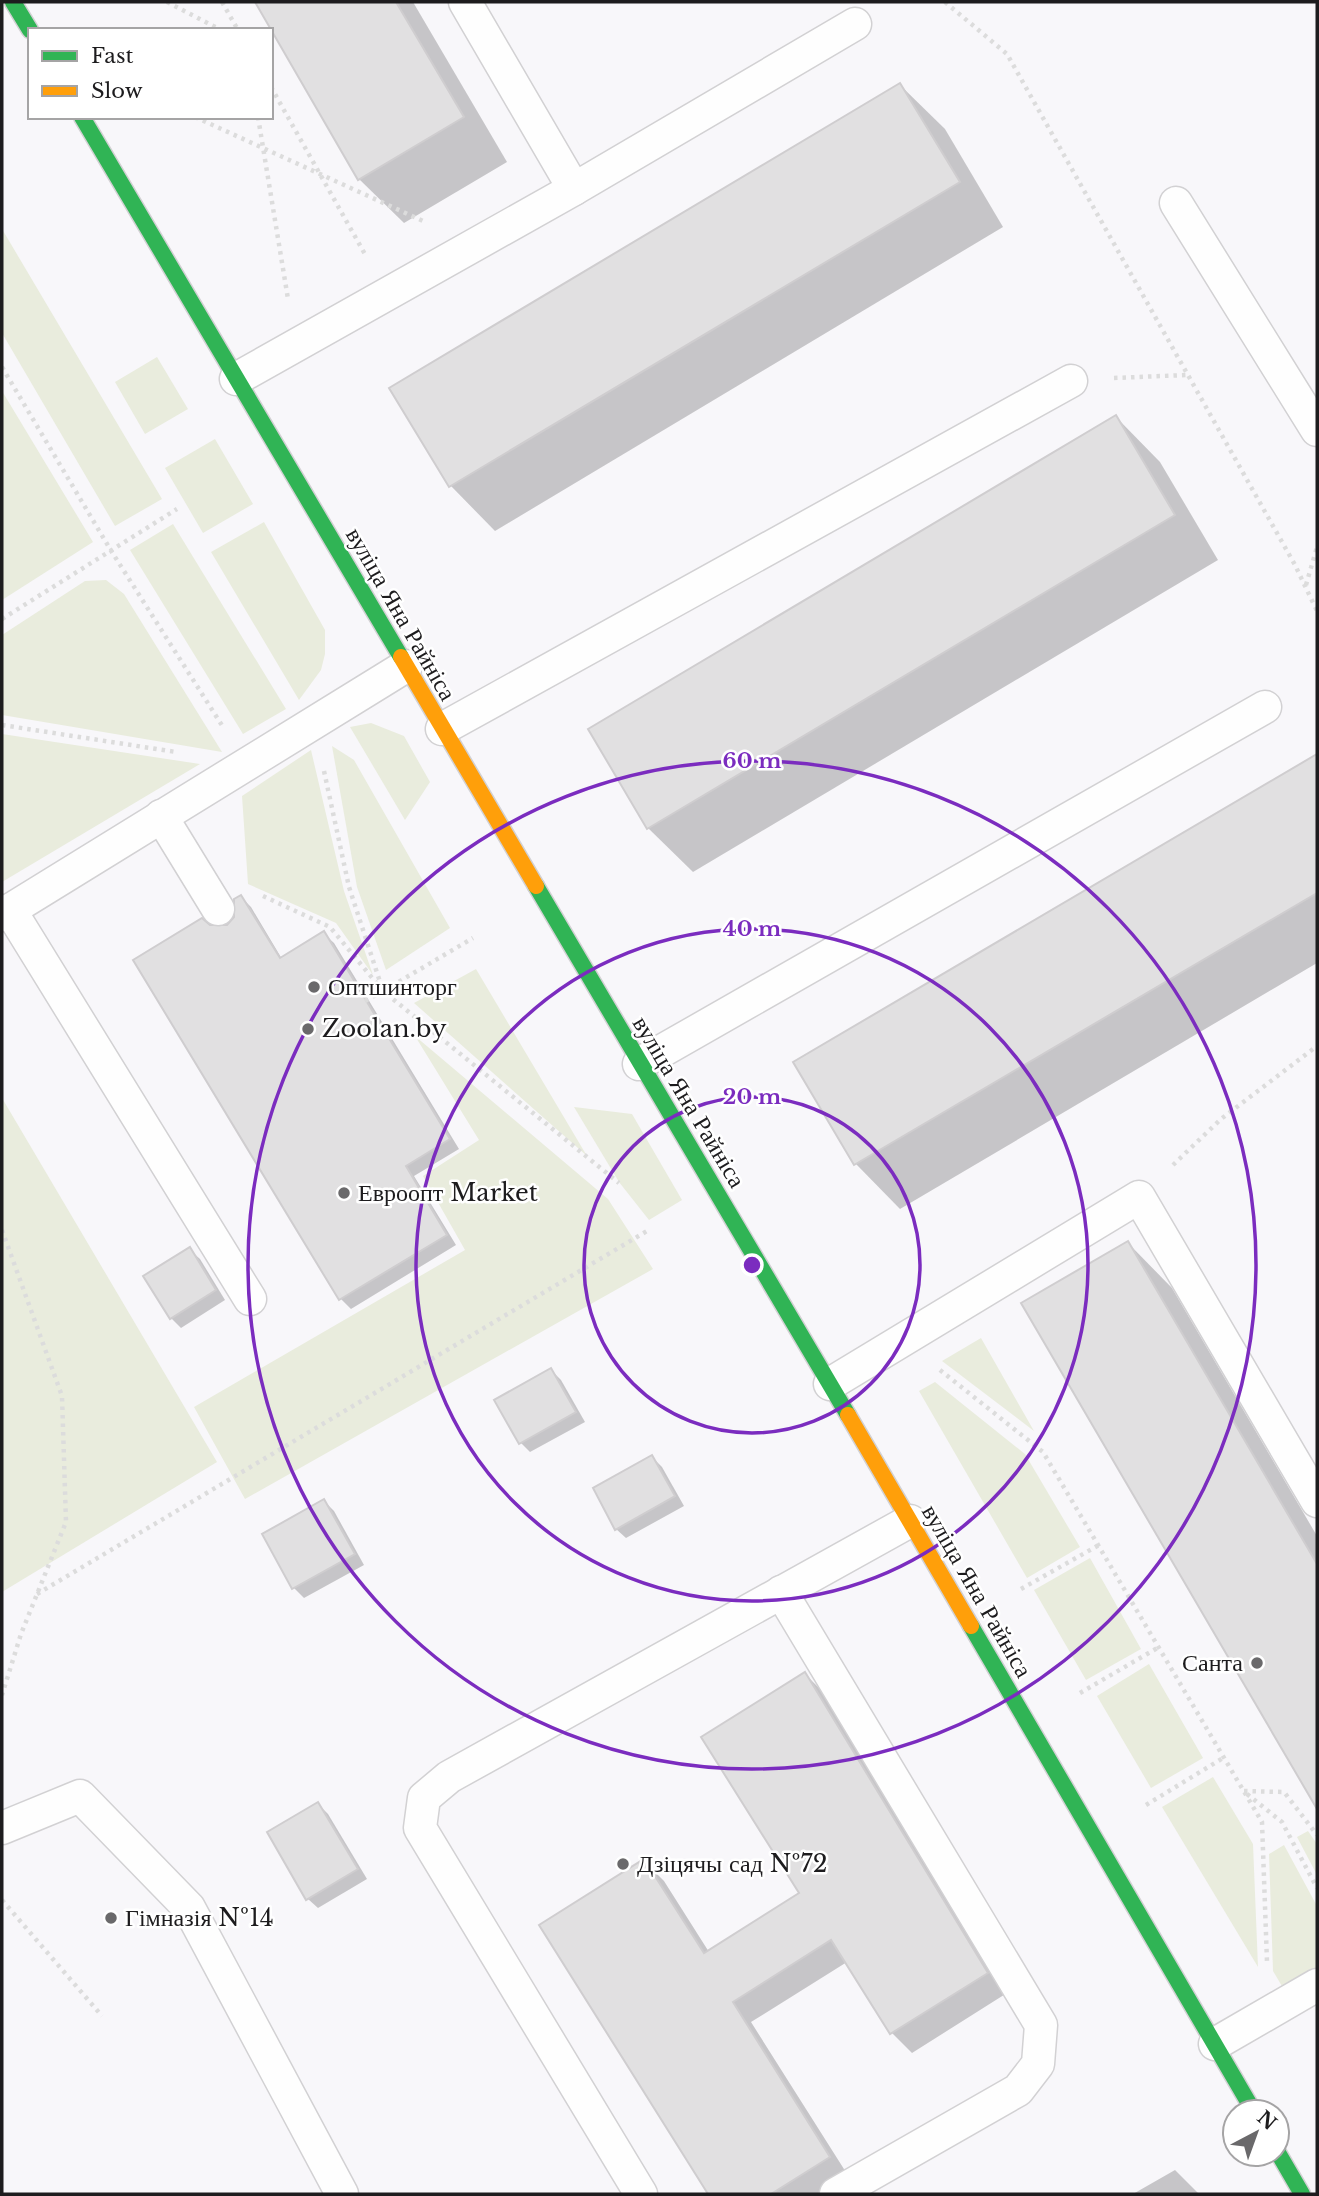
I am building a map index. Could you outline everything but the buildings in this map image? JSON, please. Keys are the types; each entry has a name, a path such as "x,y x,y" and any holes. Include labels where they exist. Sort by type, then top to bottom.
{"street":[{"path":"13,2 29,28"},
{"name":"вуліца Яна Райніса","path":"83,119 830,1384 1246,2098"},
{"path":"1287,2168 1302,2194"}],"lane":[{"path":"465,2 574,189"},
{"path":"236,379 475,246 855,24"},
{"path":"1176,204 1317,430"},
{"path":"442,729 1070,381"},
{"path":"250,1299 6,912 405,666"},
{"path":"639,1064 1265,707"},
{"path":"161,816 218,909"},
{"path":"830,1384 1139,1197 1317,1501"},
{"path":"641,2194 420,1828 424,1798 449,1777 910,1521"},
{"path":"780,1592 1041,2025 1038,2064 1018,2090 836,2194"},
{"path":"2,1828 80,1796 189,1908 342,2194"},
{"path":"1215,2044 1317,1985"}],"path":[{"path":"167,2 217,28"},
{"path":"222,2 237,28"},
{"path":"945,2 1007,54 1306,585 1317,611"},
{"path":"273,91 386,294"},
{"path":"199,119 475,246"},
{"path":"258,119 296,345"},
{"path":"2,367 110,550 246,763"},
{"path":"1070,381 1186,375"},
{"path":"2,619 177,509"},
{"path":"1306,585 1317,547"},
{"path":"314,722 349,887 383,991"},
{"path":"2,725 246,763"},
{"path":"259,894 330,927 383,991 619,1183"},
{"path":"365,1000 473,938"},
{"path":"1139,1197 1221,1119 1317,1045"},
{"path":"2,1230 62,1396 66,1522 37,1594 2,1695"},
{"path":"37,1594 647,1231"},
{"path":"904,1341 1043,1452 1262,1822 1269,2014"},
{"path":"1021,1589 1099,1545"},
{"path":"1080,1693 1159,1647"},
{"path":"1146,1805 1224,1758"},
{"path":"1243,1791 1284,1792 1317,1835"},
{"path":"1243,1791 1282,1822 1317,1888"},
{"path":"2,1900 102,2016"}],"shaded area":[{"path":"2,229 162,499 115,526 2,333"},
{"path":"157,357 188,409 145,434 115,382"},
{"path":"2,391 93,542 2,600"},
{"path":"215,439 253,504 203,533 165,468"},
{"path":"264,522 325,630 325,654 321,670 299,700 211,552"},
{"path":"173,524 286,709 243,734 130,550"},
{"path":"106,580 124,594 222,752 2,715 2,635 85,581"},
{"path":"371,723 404,736 430,782 405,820 350,727"},
{"path":"2,734 200,764 2,882"},
{"path":"332,746 354,760 450,928 386,970 357,887"},
{"path":"311,750 344,891 373,975 336,923 248,884 242,796"},
{"path":"476,969 587,1156 414,1003"},
{"path":"415,1036 608,1199 653,1269 245,1499 194,1407 465,1250 423,1176 479,1140"},
{"path":"2,1098 217,1462 2,1592"},
{"path":"574,1107 632,1114 682,1200 649,1220 619,1182"},
{"path":"981,1338 1034,1431 942,1361"},
{"path":"935,1382 1025,1454 1080,1547 1027,1578 919,1391"},
{"path":"1090,1558 1141,1649 1086,1680 1034,1590"},
{"path":"1149,1664 1203,1758 1151,1788 1097,1696"},
{"path":"1213,1777 1253,1844 1258,1967 1162,1807"},
{"path":"1308,1831 1317,1844 1317,1875 1297,1837"},
{"path":"1284,1845 1317,1906 1317,1974 1286,1993 1273,1971 1269,1854"}],"traffic: fast":[{"path":"13,2 29,28"},
{"path":"83,119 401,657"},
{"path":"536,886 848,1415"},
{"path":"971,1626 1246,2098"},
{"path":"1287,2168 1302,2194"}],"traffic: slow":[{"path":"401,657 536,886"},
{"path":"848,1415 971,1626"}],"place":[{"name":"Оптшинторг","path":"314,987"},
{"name":"Zoolan.by","path":"308,1029"},
{"name":"Евроопт Market","path":"344,1193"},
{"name":"Санта","path":"1257,1663"},
{"name":"Дзіцячы сад №72","path":"623,1864"},
{"name":"Гімназія №14","path":"111,1918"}]}
